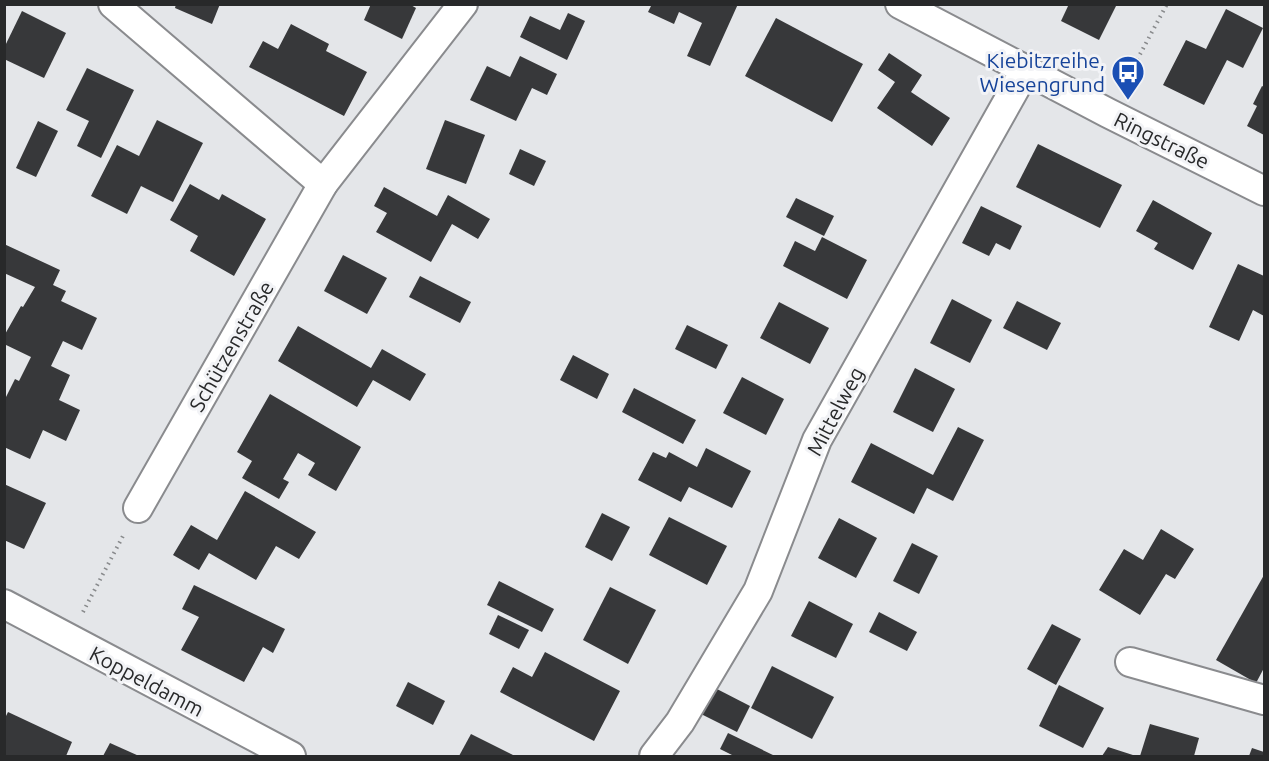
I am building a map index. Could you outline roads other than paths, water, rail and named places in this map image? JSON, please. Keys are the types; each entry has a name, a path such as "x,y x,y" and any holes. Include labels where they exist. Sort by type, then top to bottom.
{"street":[{"path":"113,4 323,184"},
{"name":"Schützenstraße","path":"138,508 323,184 463,4"},
{"name":"Ringstraße","path":"900,4 1108,113 1264,191"},
{"name":"Mittelweg","path":"654,756 680,722 758,591 818,440 1026,69"},
{"name":"Koppeldamm","path":"4,604 291,756"},
{"path":"1130,662 1264,700"}],"place":[{"name":"Kiebitzreihe, Wiesengrund","path":"1128,101"}]}
